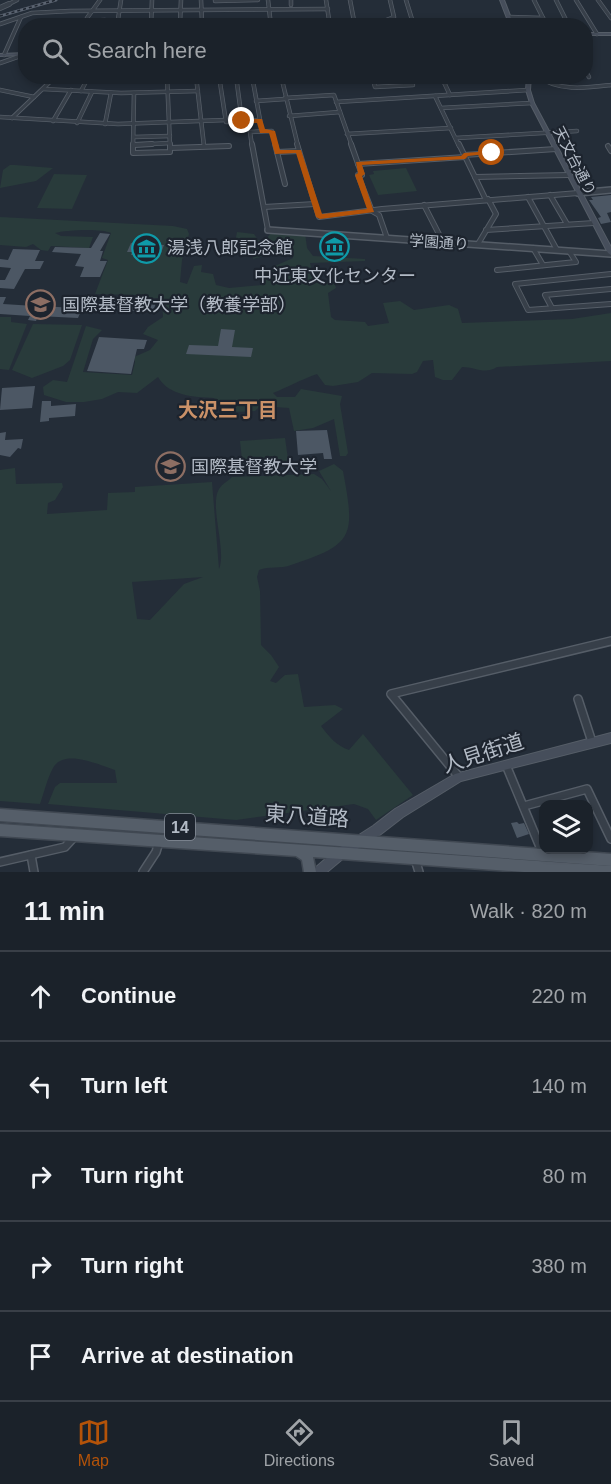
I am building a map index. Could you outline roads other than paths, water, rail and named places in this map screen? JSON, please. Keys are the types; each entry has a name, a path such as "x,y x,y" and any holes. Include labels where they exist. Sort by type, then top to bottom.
{"main road":[{"path":"502,0 509,17"},
{"path":"593,34 611,34"},
{"path":"2,55 18,55"},
{"name":"天文台通り","path":"528,84 532,103 611,253"},
{"name":"人見街道","path":"319,872 360,839 459,777 611,738"},
{"name":"東八道路","path":"0,815 360,839 611,860"},
{"name":"東八道路","path":"0,830 415,858 549,870 611,872"},
{"path":"295,850 307,856 310,872"}],"street":[{"path":"0,8 16,0"},
{"path":"88,18 100,0"},
{"path":"118,18 121,0"},
{"path":"151,18 152,0"},
{"path":"180,18 181,0"},
{"path":"201,0 202,18"},
{"path":"215,2 258,0"},
{"path":"268,0 270,18"},
{"path":"326,0 329,18"},
{"path":"350,0 353,18"},
{"path":"390,0 394,17 392,18"},
{"path":"406,0 412,18"},
{"path":"509,17 543,18 534,0"},
{"path":"555,0 565,18"},
{"path":"576,0 587,18"},
{"path":"598,0 611,18"},
{"path":"0,24 32,14 94,10 328,9"},
{"path":"2,55 18,23"},
{"path":"593,28 597,34"},
{"path":"0,63 18,57"},
{"path":"12,118 48,84"},
{"path":"81,91 85,84"},
{"path":"134,93 134,153 170,152 168,84"},
{"path":"197,84 204,146"},
{"path":"220,84 226,120"},
{"path":"237,84 242,121"},
{"path":"253,84 262,131"},
{"path":"282,84 298,151 320,217 424,205 611,190"},
{"path":"374,84 375,87 413,85"},
{"path":"445,84 450,95"},
{"path":"554,84 570,88 611,85"},
{"path":"43,89 111,93 198,90"},
{"path":"0,90 34,97"},
{"path":"53,121 71,90"},
{"path":"336,102 528,90"},
{"path":"77,123 92,92"},
{"path":"105,124 111,93"},
{"path":"256,101 334,95 362,174 358,175 372,210 380,215 387,238"},
{"path":"435,96 496,214 478,244"},
{"path":"441,108 532,103"},
{"path":"289,116 340,112"},
{"path":"0,117 105,124 260,120"},
{"path":"347,134 451,128"},
{"path":"268,230 249,132 272,131 285,184"},
{"path":"456,138 577,131"},
{"path":"134,137 170,136"},
{"path":"134,145 228,146"},
{"path":"358,164 556,149"},
{"path":"277,152 298,151"},
{"path":"475,177 569,175"},
{"path":"550,195 567,224"},
{"path":"528,196 557,250"},
{"path":"264,207 315,204"},
{"path":"424,205 443,242"},
{"path":"486,230 594,223"},
{"name":"学園通り","path":"268,230 611,253"},
{"path":"534,248 543,265"},
{"path":"497,270 576,262 569,251"},
{"path":"611,274 515,284 528,310 611,304"},
{"path":"586,277 594,291"},
{"path":"552,308 545,295 611,289"},
{"path":"459,777 391,694 611,641"},
{"path":"578,699 592,742"},
{"path":"506,765 549,870"},
{"path":"524,806 587,789 611,839"},
{"path":"0,862 65,847 75,835"},
{"path":"143,872 156,852 159,841"},
{"path":"31,855 34,872"},
{"path":"415,858 419,872"}],"railway":[{"path":"0,16 56,0"}],"place":[{"name":"中近東文化センター","path":"335,247"},
{"name":"湯浅八郎記念館","path":"146,248"},
{"name":"国際基督教大学（教養学部）","path":"41,305"},
{"name":"国際基督教大学","path":"170,467"}],"district":[{"name":"大沢三丁目","path":"228,410"}]}
